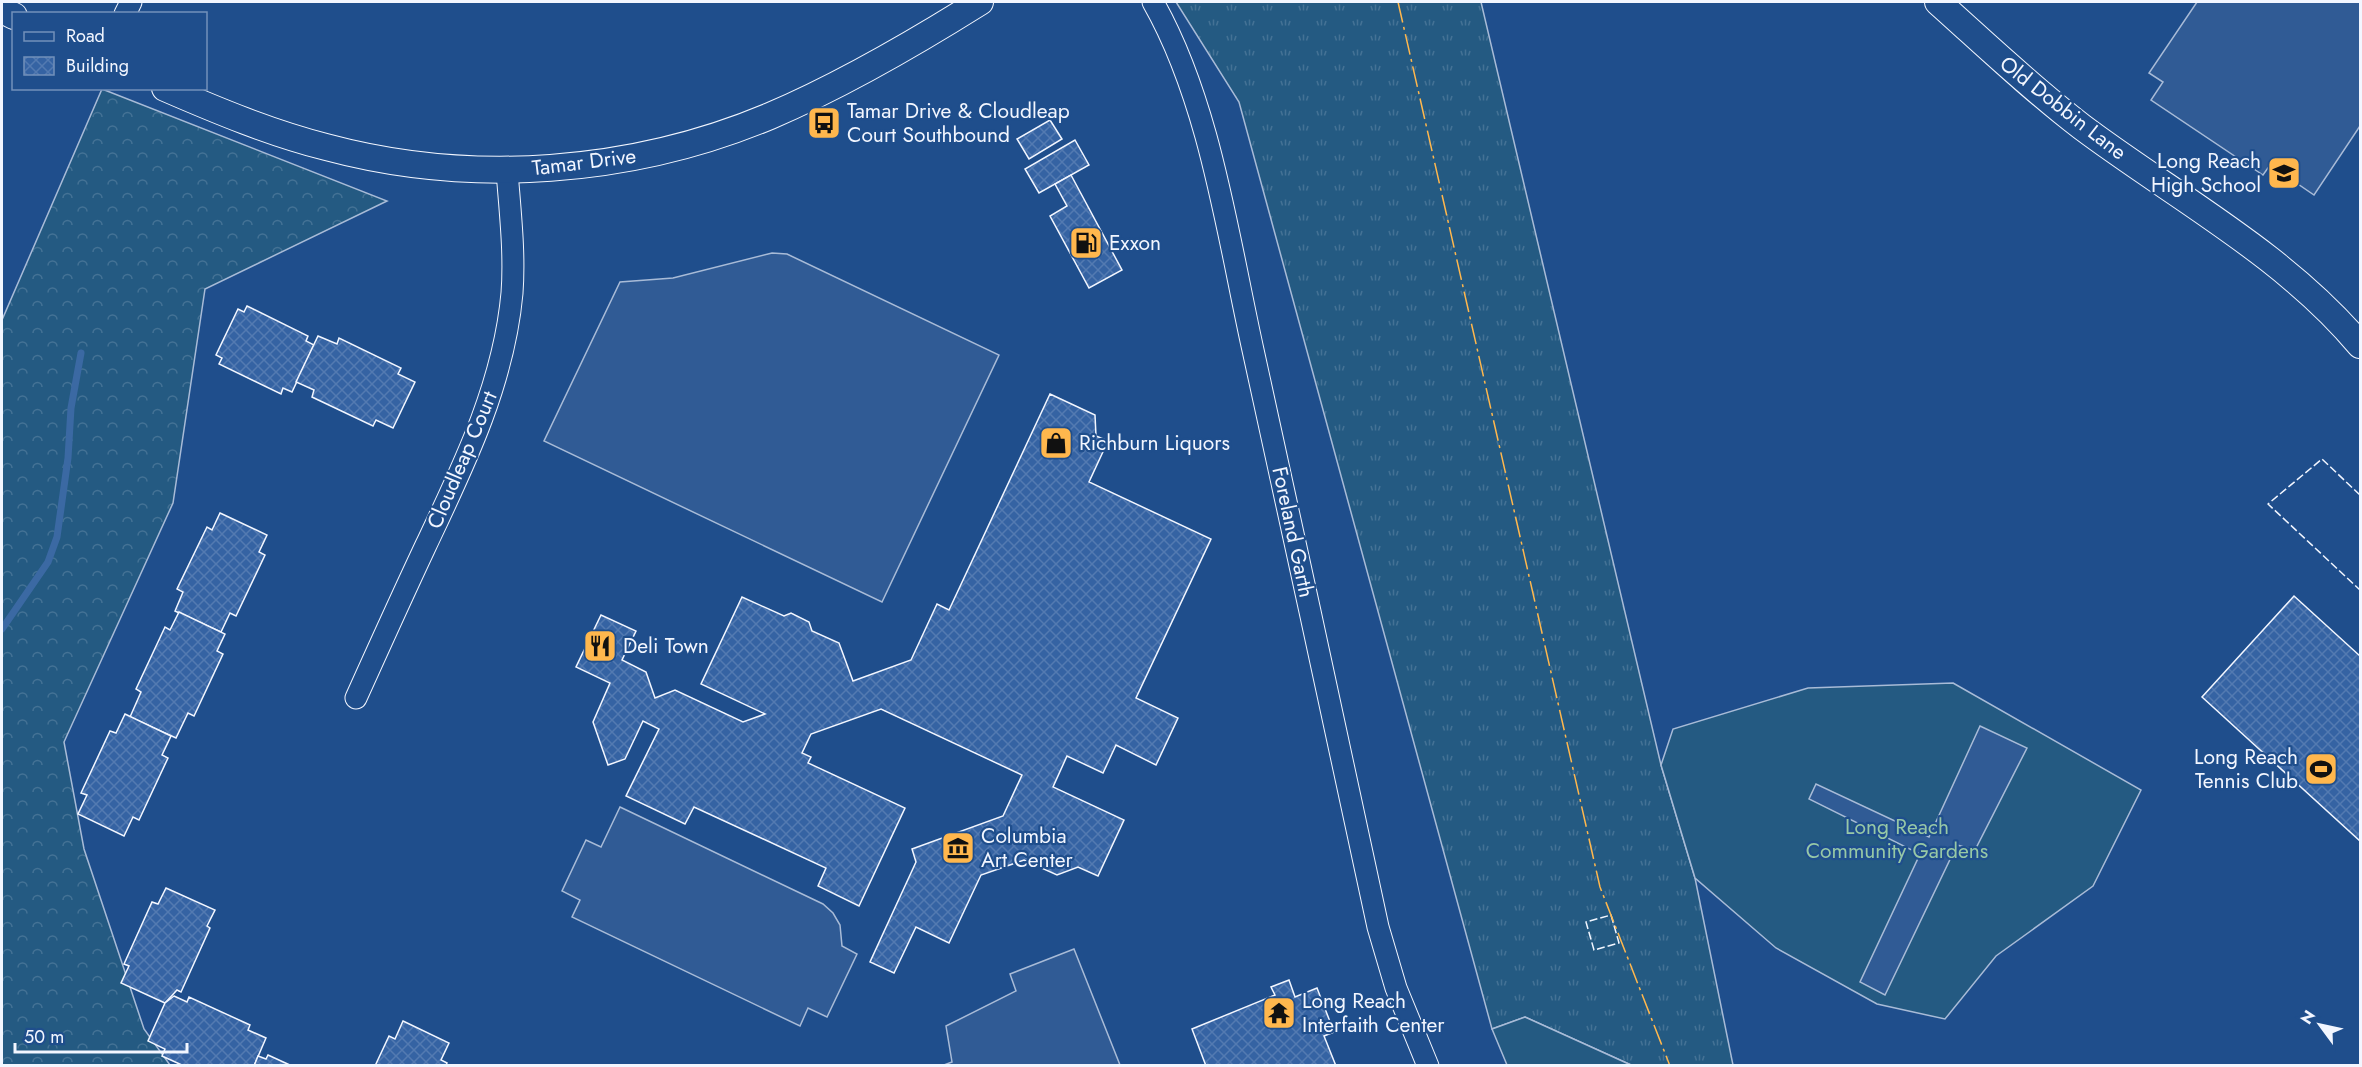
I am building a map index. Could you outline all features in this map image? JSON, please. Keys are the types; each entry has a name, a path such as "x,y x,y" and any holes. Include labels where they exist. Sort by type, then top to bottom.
{"street":[{"name":"Tamar Drive","path":"170,90 282,135 328,148 427,165 507,171 566,166 660,152 758,120 839,84 980,2"},
{"name":"Foreland Garth","path":"1153,2 1178,47 1196,104 1227,227 1378,927 1396,988 1428,1065"},
{"name":"Old Dobbin Lane","path":"1938,2 2011,69 2082,127 2243,240 2287,275 2361,345"},
{"name":"Cloudleap Court","path":"356,698 446,503 491,398 506,335 512,293 512,240 507,171"}],"green space":[{"path":"1176,2 1481,2 1661,765 1695,878 1733,1065 1631,1065 1525,1017 1492,1029 1239,102"},
{"path":"102,90 387,201 205,289 173,503 64,742 84,849 144,1029 170,1065 2,1066 2,320"},
{"name":"Long Reach Community Gardens","path":"1953,683 2141,790 2093,886 1996,956 1945,1019 1877,1004 1776,948 1695,878 1661,765 1673,729 1808,688"},
{"path":"1525,1017 1631,1065 1507,1065 1492,1029"}],"shaded area":[{"path":"2197,2 2360,2 2360,126 2314,195 2270,165 2263,175 2151,100 2163,82 2149,73"},
{"path":"772,253 787,254 999,355 882,602 544,441 620,282 673,278"},
{"path":"1980,726 2027,748 1975,850 1957,845 1885,995 1860,982 1920,854 1809,799 1816,784 1929,837"},
{"path":"620,807 823,904 833,913 840,925 842,946 857,954 827,1017 808,1008 800,1026 572,917 580,900 562,891 586,840 601,847"},
{"path":"1074,949 1120,1065 944,1065 952,1062 946,1026 1016,991 1010,974"}],"building":[{"path":"1050,120 1062,139 1029,159 1017,139"},
{"path":"1075,140 1089,165 1039,193 1025,169"},
{"name":"Exxon","path":"1071,175 1122,270 1089,288 1050,216 1067,206 1055,184"},
{"path":"247,306 308,336 306,341 314,345 292,392 283,388 281,394 219,364 222,358 216,355 238,309 244,312"},
{"path":"318,336 337,344 339,338 401,368 398,374 415,382 393,428 376,420 373,426 312,397 314,390 296,382"},
{"path":"1050,394 1095,415 1096,436 1108,441 1089,482 1211,539 1136,698 1178,718 1156,765 1116,745 1103,773 1067,756 1053,787 1124,820 1098,876 1078,867 1057,875 1024,860 981,875 949,943 916,927 894,973 870,962 916,862 912,849 1003,816 1022,775 881,709 811,734 802,753 811,757 808,763 905,808 859,906 818,886 826,868 694,807 685,824 626,796 659,729 643,721 625,759 608,765 593,722 610,683 576,667 601,615 636,631 622,660 646,672 655,698 675,690 743,722 765,714 701,684 742,597 784,616 791,613 809,622 812,631 839,643 853,681 911,660 937,604 949,610"},
{"path":"220,513 267,535 259,552 265,555 236,616 230,613 221,632 175,611 183,592 177,589 207,527 212,530"},
{"name":"Long Reach Tennis Club","path":"2294,596 2360,656 2360,841 2202,697"},
{"path":"179,612 225,634 217,651 223,654 194,716 188,713 176,738 130,717 141,692 136,689 165,627 170,630"},
{"path":"125,714 171,736 162,755 168,758 139,820 133,817 124,836 78,814 87,795 81,793 110,731 116,733"},
{"path":"166,888 215,910 207,926 210,928 181,992 177,990 165,1003 121,983 129,966 124,964 152,902 158,904"},
{"name":"Long Reach Interfaith Center","path":"1289,980 1295,997 1317,988 1334,1032 1324,1036 1336,1066 1206,1066 1192,1029 1275,995 1271,987"},
{"path":"174,996 187,1002 189,997 250,1025 248,1030 266,1038 254,1066 184,1066 162,1056 165,1049 148,1041 165,1003"},
{"path":"403,1021 449,1043 441,1060 447,1063 446,1066 375,1066 389,1036 395,1039"},
{"path":"268,1055 292,1066 254,1066 258,1056 266,1059"}],"waterway":[{"path":"2,629 48,562 57,537 68,458 71,408 81,353"}],"fence":[{"path":"2360,495 2322,459 2268,504 2360,590"},
{"path":"1611,915 1619,943 1594,950 1586,922 1611,915"}],"power":[{"path":"1398,2 1600,887 1670,1066"}],"place":[{"name":"Tamar Drive & Cloudleap Court Southbound","path":"824,123"},
{"name":"Long Reach High School","path":"2284,173"},
{"name":"Exxon","path":"1086,243"},
{"name":"Richburn Liquors","path":"1056,443"},
{"name":"Deli Town","path":"600,646"},
{"name":"Long Reach Tennis Club","path":"2321,769"},
{"name":"Columbia Art Center","path":"958,848"},
{"name":"Long Reach Interfaith Center","path":"1279,1013"}]}
